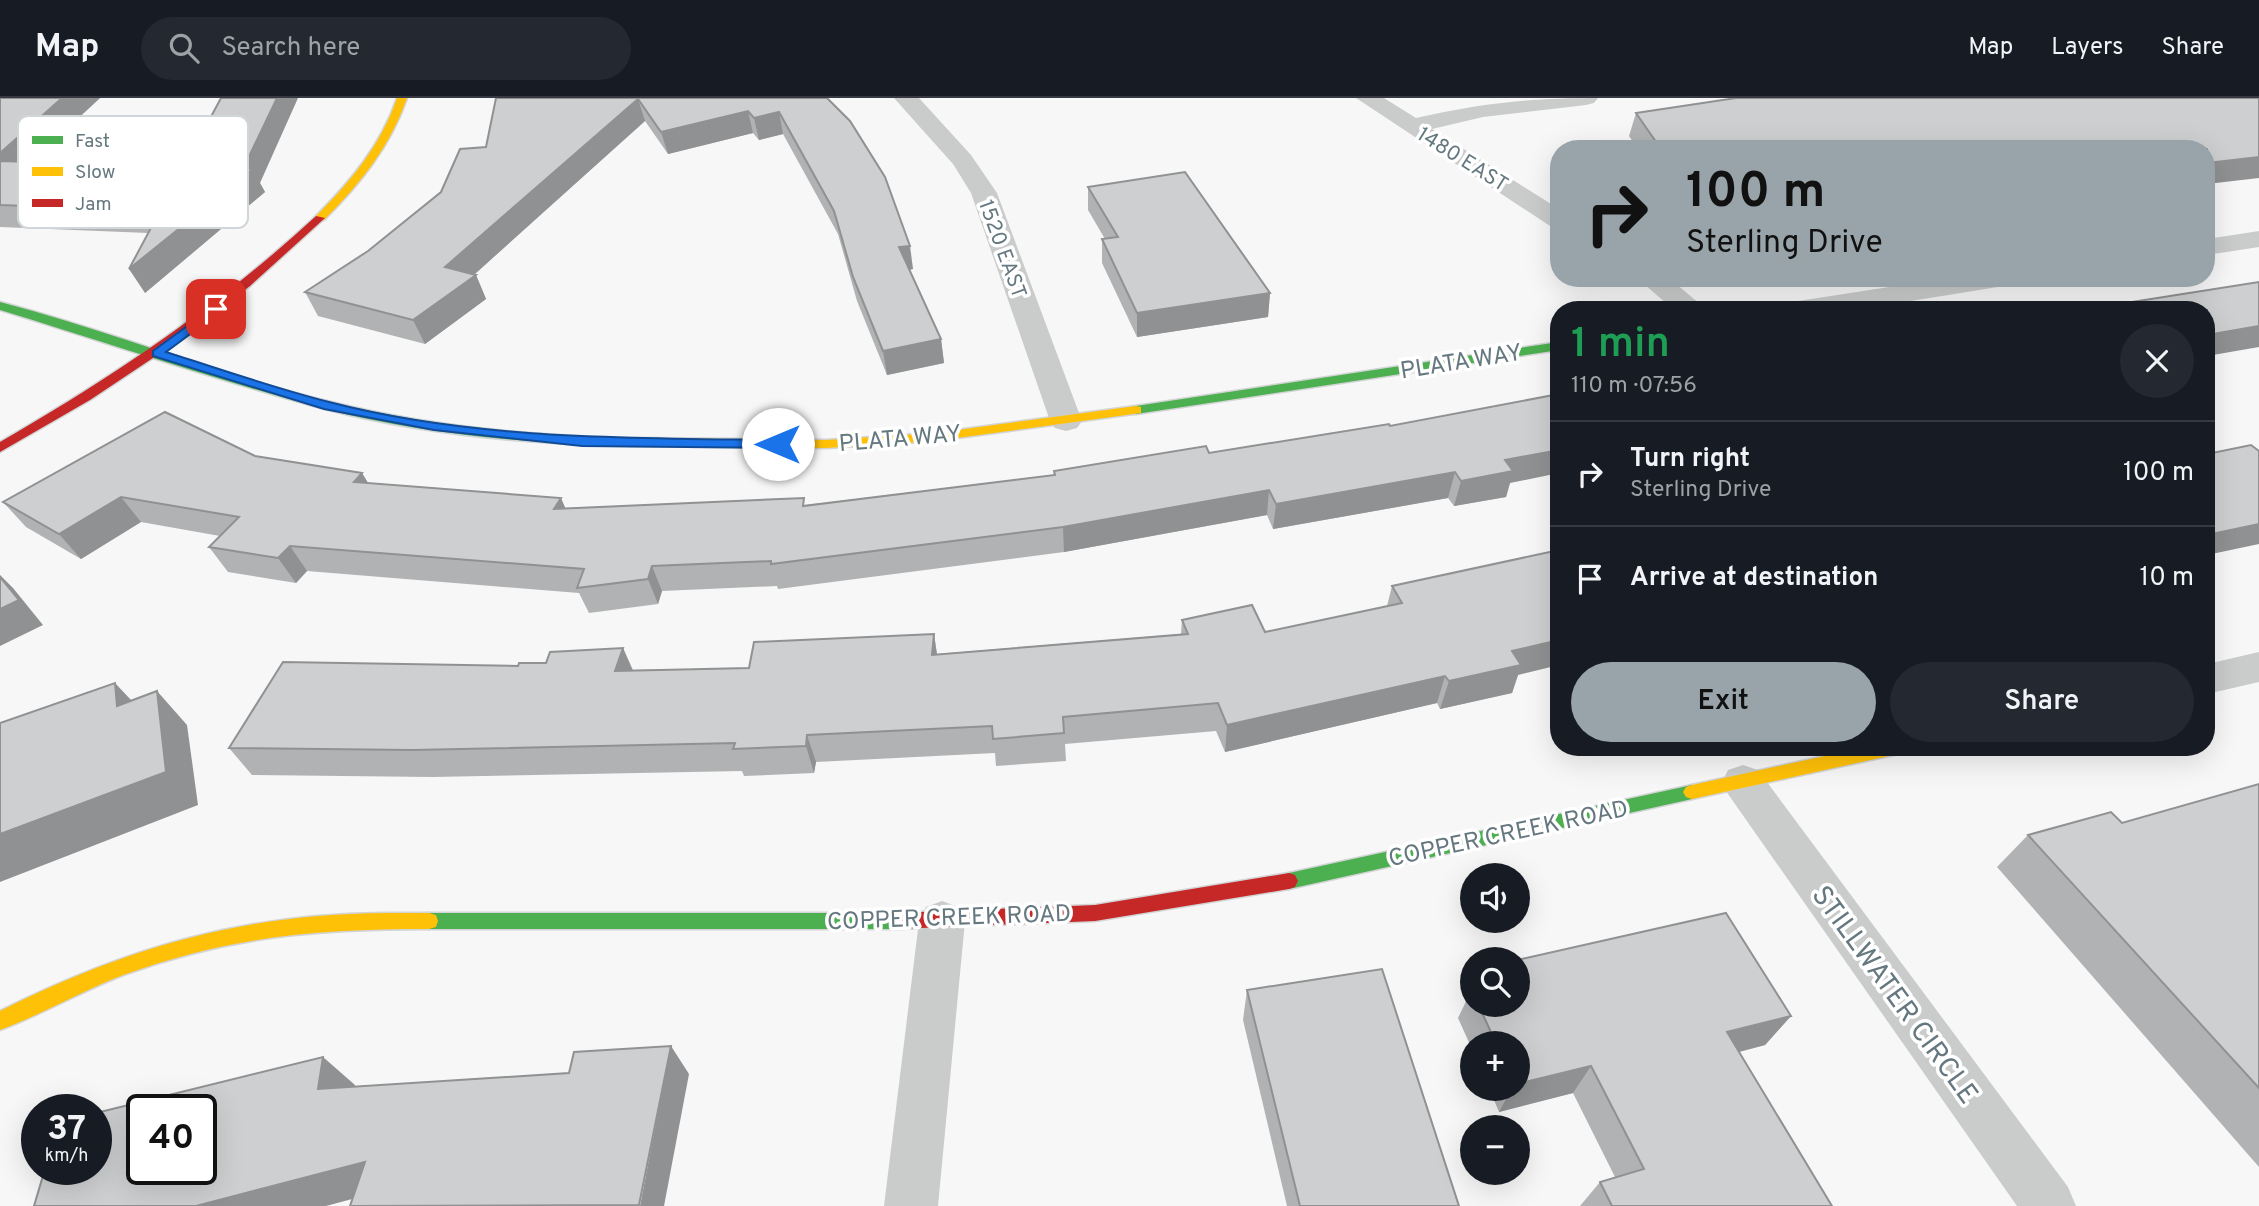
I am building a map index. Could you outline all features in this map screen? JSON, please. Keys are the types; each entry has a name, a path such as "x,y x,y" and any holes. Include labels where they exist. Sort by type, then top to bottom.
{"street":[{"path":"0,448 157,354 258,276 350,187 381,146 402,98"},
{"name":"1520 EAST","path":"906,98 962,160 984,193 1066,421"},
{"name":"1480 EAST","path":"1368,98 1550,214"},
{"path":"1412,126 1483,110 1586,98"},
{"path":"2215,246 2259,239"},
{"path":"1663,287 1681,301"},
{"path":"1856,301 1946,287"},
{"name":"PLATA WAY","path":"0,306 328,406 434,426 582,442 826,444 935,437 1066,421 1550,347"},
{"path":"2215,677 2259,667"},
{"name":"COPPER CREEK ROAD","path":"0,1021 30,1005 143,960 258,930 362,921 942,921 1095,913 1247,890 1858,756"},
{"name":"STILLWATER CIRCLE","path":"1743,782 2049,1206"},
{"path":"912,1206 942,921"}],"building":[{"path":"0,98 62,98 42,116 18,116 18,137 0,153"},
{"path":"221,98 277,98 248,159 248,116 211,116"},
{"path":"496,98 827,98 850,121 885,177 910,246 899,247 941,339 883,351 853,277 834,211 779,112 754,118 748,111 661,132 638,99 445,267 476,275 413,320 305,292 368,251 441,192 460,149 486,147"},
{"path":"1736,98 2259,98 2259,157 2215,162 2215,140 1655,140 1636,113"},
{"path":"0,161 18,162 18,206 0,205"},
{"path":"1185,172 1270,293 1137,313 1102,239 1118,237 1088,187"},
{"path":"151,228 180,228 129,269"},
{"path":"2259,282 2259,326 2215,334 2215,301 2138,301"},
{"path":"1550,396 1550,452 1505,460 1513,471 1461,481 1455,472 1276,504 1269,490 1063,527 771,564 771,561 652,566 648,579 577,588 584,569 290,546 278,558 209,547 239,517 121,497 59,534 3,502 165,412 255,456 362,473 354,482 561,498 554,509 804,498 803,506 1055,475 1054,471 1206,446 1209,453 1389,424 1390,426"},
{"path":"2251,445 2259,451 2259,524 2215,533 2215,452"},
{"path":"1550,552 1550,642 1512,651 1521,665 1449,681 1445,676 1227,725 1218,703 1063,717 1064,733 993,739 992,726 807,735 806,746 733,749 735,743 412,750 229,748 283,662 518,666 519,663 546,663 550,652 623,648 615,671 749,668 754,642 934,634 932,655 1188,634 1182,620 1252,605 1265,632 1402,603 1392,586"},
{"path":"0,577 19,600 0,609"},
{"path":"115,683 117,706 157,691 166,772 0,834 0,723"},
{"path":"2259,784 2259,1088 2028,835 2111,812 2122,823"},
{"path":"1726,913 1791,1016 1727,1032 1832,1206 1612,1206 1600,1182 1644,1169 1591,1066 1530,1081 1530,1031 1490,1031 1484,1017 1530,1017 1530,957"},
{"path":"1382,969 1459,1206 1300,1206 1247,990"},
{"path":"671,1046 639,1205 350,1206 365,1162 196,1206 34,1206 40,1185 112,1185 112,1109 126,1106 126,1185 217,1185 217,1094 173,1094 323,1057 318,1089 569,1073 574,1052"}],"traffic: fast":[{"path":"0,306 329,406 434,426 582,441 631,442"},
{"path":"1136,410 1550,347"},
{"path":"1289,881 1692,792"},
{"path":"429,921 897,921"}],"traffic: slow":[{"path":"320,218 346,192 369,163 388,132 402,98"},
{"path":"631,442 826,444 935,437 1136,410"},
{"path":"1692,792 1857,756"},
{"path":"0,1021 93,978 158,955 224,937 300,924 429,921"}],"traffic: jam":[{"path":"0,448 167,343 246,284 320,218"},
{"path":"897,921 1095,913 1289,881"}],"route":[{"path":"216,309 157,354 328,406 434,426 582,442 778,444"}]}
